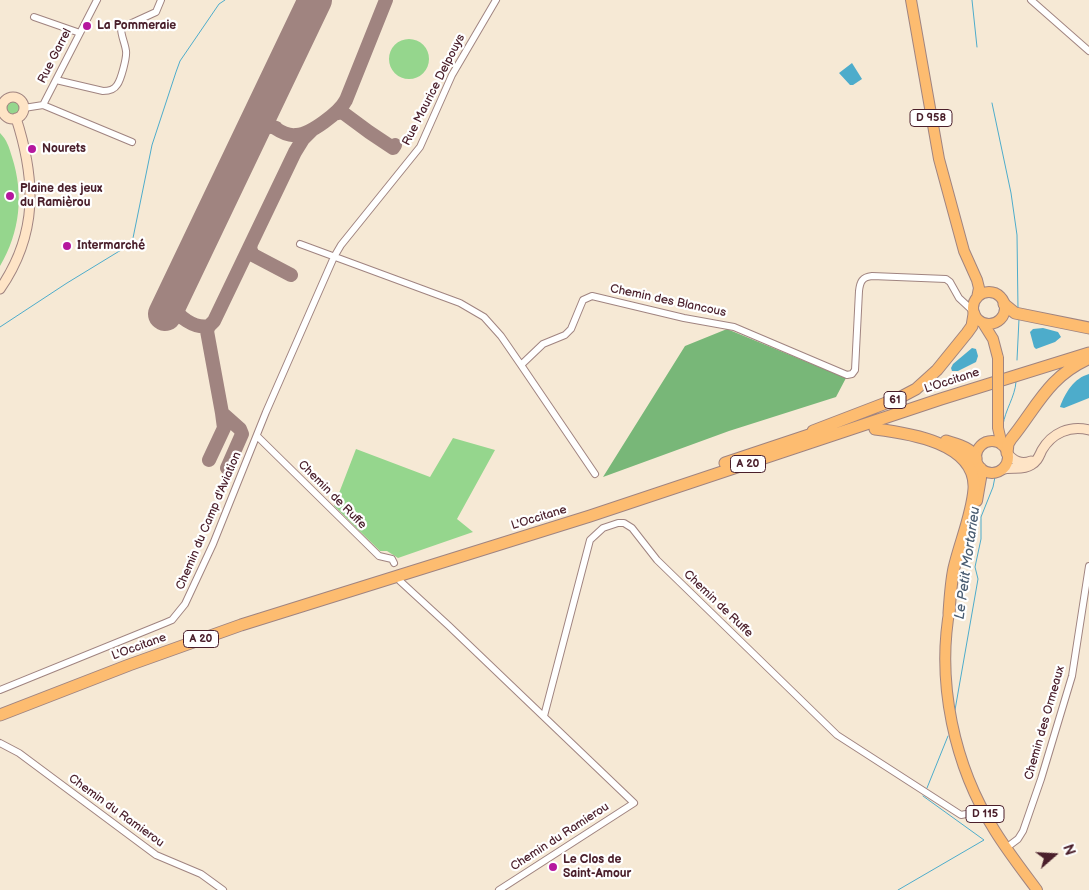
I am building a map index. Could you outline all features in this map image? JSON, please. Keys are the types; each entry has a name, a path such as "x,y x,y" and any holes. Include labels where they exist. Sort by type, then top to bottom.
{"highway":[{"path":"1004,304 1015,313 1089,328"},
{"name":"61","path":"783,443 899,398 916,389 937,370 967,333 972,326 974,312"},
{"name":"L'Occitane","path":"0,707 126,658 238,618 588,509 938,392 1089,345"},
{"name":"L'Occitane","path":"0,715 129,665 241,625 572,522 941,399 1089,352"},
{"path":"1005,449 1052,383 1066,371 1089,359"},
{"path":"769,457 875,429 902,429 926,434 968,448 974,453 978,463"},
{"path":"875,429 915,436 953,450 962,457 972,474 974,488 972,501 954,570 949,613"}],"main road":[{"name":"D 958","path":"910,0 939,159 964,251 978,280 979,291 977,298"},
{"path":"16,97 22,101 24,108 22,115 16,118 9,118 4,114 2,100 16,97"},
{"path":"0,289 20,253 30,217 30,176 16,118"},
{"name":"D 958","path":"953,209 983,278 992,293"},
{"path":"998,358 993,339 983,323 976,318 974,312 973,306 977,298 984,293 992,293 1000,297 1004,304 1003,313 998,321 998,358 998,395 997,414 999,438 1005,449 1007,462 999,471"},
{"path":"983,323 988,324 998,321"},
{"path":"997,414 992,432 985,443 978,449 978,463 985,471 1027,468 1036,462 1049,440 1058,434 1078,428 1089,430"},
{"path":"985,443 994,441 1015,460 1025,463 1031,461 1041,452"},
{"name":"D 115","path":"978,463 981,478 975,508 961,554 949,613 946,658 950,713 964,768 981,807 1006,848 1037,890"},
{"name":"D 115","path":"975,508 987,482 999,471"}],"street":[{"name":"Rue Garrel","path":"43,105 96,0"},
{"path":"56,80 104,91 114,89 118,85 126,54 121,33 122,28 156,12 161,0"},
{"name":"Rue Maurice Delpouys","path":"334,257 341,245 420,147 452,75 496,0"},
{"path":"1031,0 1089,51"},
{"path":"34,17 80,33"},
{"path":"24,108 43,105 132,142"},
{"path":"300,244 460,303 484,317 501,336 596,474"},
{"name":"Chemin du Camp d'Aviation","path":"0,690 172,620 185,604 213,544 266,412 334,257"},
{"name":"Chemin des Blancous","path":"521,365 543,344 565,335 571,329 583,300 592,296 684,318 734,326 850,375 855,370 859,291 860,282 864,278 872,276 946,279 950,282 959,298 974,312"},
{"path":"959,298 966,300 977,298"},
{"name":"Chemin de Ruffe","path":"257,436 379,556 392,559 394,563"},
{"name":"Chemin de Ruffe","path":"544,716 590,540 603,528 624,523 632,528 656,560 818,718 837,734 962,815 981,807"},
{"name":"Chemin des Ormeaux","path":"1006,848 1018,839 1023,831 1061,715 1072,676 1089,566"},
{"path":"400,581 544,716"},
{"name":"Chemin du Ramierou","path":"499,890 634,803 544,716"},
{"name":"Chemin du Ramierou","path":"0,743 19,753 156,855 200,874 223,890"}],"green space":[{"path":"409,39 423,45 429,59 423,73 409,79 395,73 389,59 395,45"},
{"path":"10,100 16,100 21,105 19,114 10,116 5,111 5,105"},
{"name":"Plaine des jeux du Ramièrou","path":"0,133 9,147 12,157 16,171 19,199 16,226 7,253 0,266"},
{"path":"727,329 846,378 836,397 729,431 603,477 685,346"},
{"path":"453,438 495,450 457,519 473,532 398,558 387,551 380,551 334,506 356,449 430,477"}],"water":[{"path":"852,63 862,79 850,85 839,73"},
{"path":"1043,328 1058,332 1061,337 1055,342 1036,349 1030,332 1033,329"},
{"path":"972,348 976,349 978,356 976,362 958,371 952,371 953,364"},
{"path":"1089,374 1089,398 1064,408 1060,407 1071,387 1079,379"}],"waterway":[{"path":"0,327 126,247 133,238 152,145 180,61 219,4 225,0"},
{"name":"Le Petit Mortarieu","path":"972,0 977,47"},
{"name":"Le Petit Mortarieu","path":"992,103 1011,193 1017,235 1018,309"},
{"name":"Le Petit Mortarieu","path":"1017,360 1019,319"},
{"name":"Le Petit Mortarieu","path":"1003,425 1016,382"},
{"name":"Le Petit Mortarieu","path":"955,710 978,579 975,567 981,539 981,517 995,477"},
{"name":"Le Petit Mortarieu","path":"927,788 948,736"},
{"name":"Le Petit Mortarieu","path":"898,890 984,840 923,796"}],"taxiway":[{"path":"273,87 264,110 266,120 273,127 285,133 296,135 309,131 324,122 338,111 346,100 386,0"},
{"path":"334,114 342,112 393,148 395,145"},
{"path":"250,137 265,127 276,128"},
{"path":"182,279 175,297 175,308 182,317 192,324 209,326 214,321 295,152 303,139 312,130"},
{"path":"251,244 250,249 253,255 291,275"},
{"path":"209,326 207,331 222,413 240,429 242,434 227,468"},
{"path":"209,460 224,428 222,413"}],"runway":[{"path":"165,314 315,0"}],"place":[{"name":"La Pommeraie","path":"87,26"},
{"name":"Nourets","path":"32,149"},
{"name":"Plaine des jeux du Ramièrou","path":"10,196"},
{"name":"Intermarché","path":"67,246"},
{"name":"Le Clos de Saint-Amour","path":"553,867"}]}
